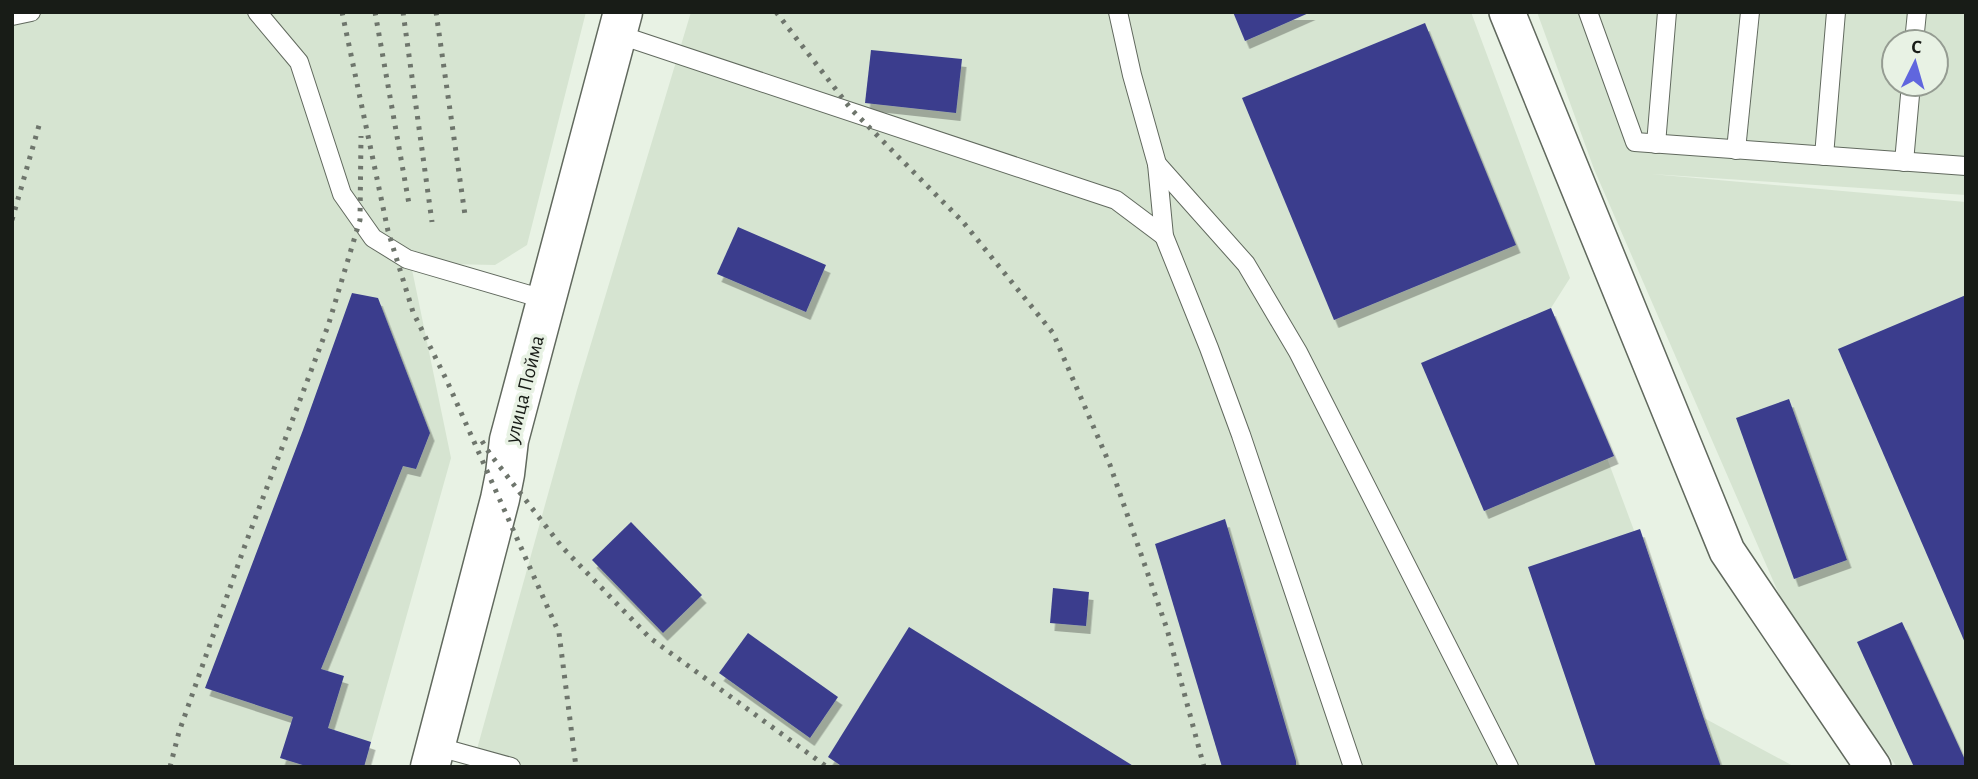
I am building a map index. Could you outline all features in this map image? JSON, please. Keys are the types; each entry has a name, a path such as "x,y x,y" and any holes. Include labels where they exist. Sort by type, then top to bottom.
{"main road":[{"name":"улица Пойма","path":"432,756 500,499 509,440 620,23"}],"street":[{"path":"1507,12 1727,551 1872,767"}],"lane":[{"path":"12,16 31,12"},
{"path":"257,12 299,62 342,194 373,238 407,259 547,300"},
{"path":"1118,12 1157,164 1164,236 1241,435 1353,767"},
{"path":"1588,12 1635,142 1966,166"},
{"path":"1656,144 1667,12"},
{"path":"1736,150 1750,12"},
{"path":"1824,156 1836,12"},
{"path":"620,23 1116,200 1164,236"},
{"path":"1903,162 1910,98"},
{"path":"1157,164 1247,264 1298,352 1509,767"},
{"path":"432,756 511,767"}],"shaded area":[{"path":"12,12 586,12 527,245 495,265 448,264 409,255 451,458 364,767 12,767"},
{"path":"691,12 1471,12 1570,278 1551,308 1704,718 1795,767 472,767 577,390"},
{"path":"1537,12 1966,12 1966,195 1651,174 1966,202 1966,767 1897,767 1785,608 1594,169"}],"building":[{"path":"1233,12 1311,12 1245,41"},
{"path":"1425,23 1516,245 1334,320 1242,98"},
{"path":"871,50 962,59 956,113 865,103"},
{"path":"738,227 826,265 806,312 717,274"},
{"path":"352,293 378,298 430,433 416,469 403,466 321,669 344,676 328,728 371,742 364,767 309,767 280,758 293,717 205,688"},
{"path":"1966,295 1966,645 1838,349"},
{"path":"1551,308 1614,456 1484,511 1421,363"},
{"path":"1789,399 1847,560 1794,579 1736,418"},
{"path":"1225,519 1296,767 1222,767 1155,544"},
{"path":"631,522 702,595 663,633 592,560"},
{"path":"1640,529 1721,767 1596,767 1528,567"},
{"path":"1053,588 1089,592 1086,626 1050,623"},
{"path":"1902,622 1966,767 1914,767 1857,642"},
{"path":"909,627 1135,767 843,767 828,757"},
{"path":"748,633 838,697 810,738 719,673"}],"railway":[{"path":"342,12 388,231 413,312 447,381 559,633 576,767"},
{"path":"375,12 409,204"},
{"path":"403,12 432,222"},
{"path":"436,12 465,215"},
{"path":"776,12 851,109 963,222 1053,333 1110,465 1167,629 1204,767"},
{"path":"12,220 40,122"},
{"path":"170,767 179,732 244,548 328,326 360,220 361,136"},
{"path":"482,441 562,547 650,638 827,767"}]}
